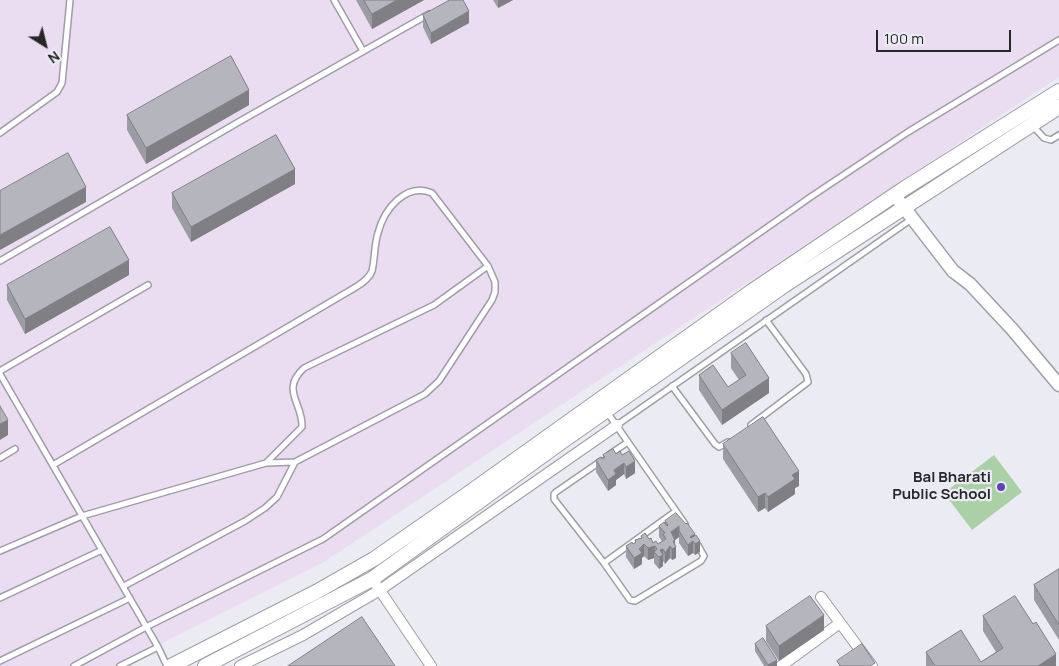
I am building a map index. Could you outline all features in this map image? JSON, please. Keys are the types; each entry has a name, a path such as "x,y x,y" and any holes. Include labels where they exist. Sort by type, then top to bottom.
{"main road":[{"path":"171,666 316,592 374,558 466,496 752,291 897,193 1059,91"},
{"path":"205,666 376,584 606,410 785,285 911,211 1031,124 1059,107"}],"street":[{"path":"897,193 960,266 970,284 1059,385"},
{"path":"240,666 303,635 376,584 617,425"},
{"path":"376,584 431,666"},
{"path":"821,597 872,666"},
{"path":"781,666 840,623"}],"lane":[{"path":"0,133 56,92 62,83 70,0"},
{"path":"334,0 363,51"},
{"path":"0,261 242,120 438,9"},
{"path":"74,666 146,627 323,539 812,196 892,142 1059,40"},
{"path":"1031,124 1044,138 1051,140 1059,135"},
{"path":"0,551 82,516 266,463 295,462 425,394 439,381 492,300 495,292 495,282 488,266 432,193 423,189 404,194 394,202 381,223 372,272 367,280 53,465"},
{"path":"617,425 766,320 911,211"},
{"path":"266,463 302,427 302,419 292,385 296,375 304,368 434,305 488,266"},
{"path":"148,285 0,372 124,586 167,666"},
{"path":"745,430 808,382 806,374 766,320"},
{"path":"672,386 719,447 730,441"},
{"path":"606,410 690,533"},
{"path":"628,442 554,494 555,500 604,562 630,600 636,601 701,561 704,554 695,540"},
{"path":"0,458 15,449"},
{"path":"124,586 265,508 277,497 295,462"},
{"path":"604,562 676,512"},
{"path":"0,598 102,550"},
{"path":"0,661 130,598"},
{"path":"120,666 158,647"}],"shaded area":[{"path":"0,0 1059,0 1059,77 322,563 116,666 0,666"}],"green space":[{"path":"994,455 1022,492 972,530 944,493"}],"building":[{"path":"364,0 397,0 372,14"},
{"path":"450,0 463,0 469,11 431,33 423,15"},
{"path":"231,56 249,90 146,148 127,115"},
{"path":"276,135 295,169 191,227 172,193"},
{"path":"68,153 86,187 0,235 0,191"},
{"path":"110,227 129,260 25,319 7,285"},
{"path":"746,343 769,378 722,410 699,375 713,365 728,387 746,375 731,353"},
{"path":"0,406 8,420 0,424"},
{"path":"763,417 799,471 792,475 795,479 768,497 765,493 758,497 723,444"},
{"path":"613,449 616,454 620,451 622,455 629,451 635,461 626,467 624,463 614,470 616,474 608,480 596,460 601,457 602,459 605,457 603,455"},
{"path":"676,513 695,534 690,537 696,535 700,541 695,544 693,541 688,545 679,531 679,526 671,532 676,547 672,549 670,546 665,553 663,549 660,550 663,555 659,557 654,552 657,549 655,546 648,548 644,544 639,549 642,553 634,558 626,546 642,538 641,536 645,533 649,539 651,538 653,543 656,541 658,544 666,539 663,534 665,533 659,526 664,522 667,526 665,521"},
{"path":"1059,569 1059,625 1034,585"},
{"path":"810,596 824,615 779,646 766,626"},
{"path":"1015,596 1033,624 1036,622 1056,654 1038,666 935,666 926,652 961,630 981,662 1003,648 983,616"},
{"path":"362,617 395,666 288,666"},
{"path":"763,638 777,660 768,665 755,644"},
{"path":"862,644 875,663 870,666 840,666 837,661"}],"place":[{"name":"Bal Bharati Public School","path":"1001,487"}]}
